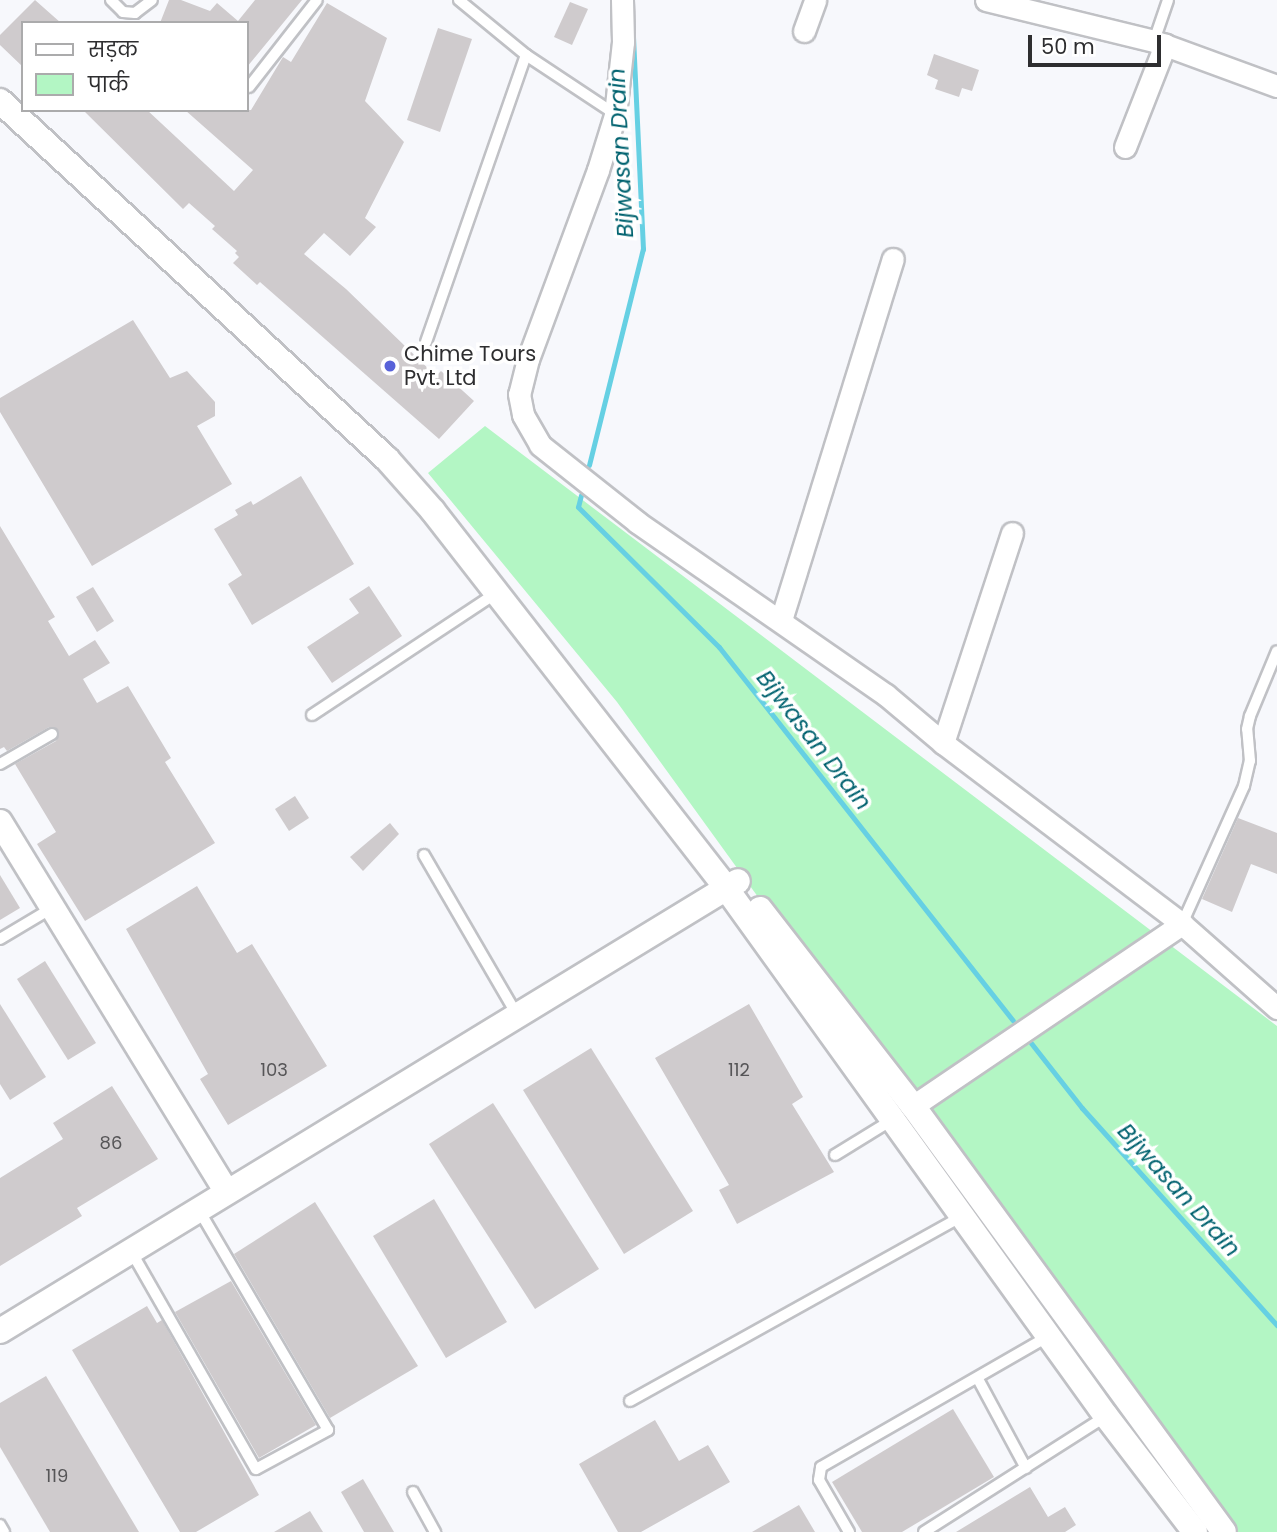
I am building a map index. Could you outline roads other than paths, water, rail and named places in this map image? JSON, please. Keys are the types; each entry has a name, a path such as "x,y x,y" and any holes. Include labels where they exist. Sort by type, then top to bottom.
{"street":[{"path":"622,0 623,42 615,115 598,170 528,359 519,394 523,415 541,445 627,514 886,695 943,743 1182,924 1277,1008"},
{"path":"804,31 815,0"},
{"path":"986,0 1159,43 1277,86"},
{"path":"1125,147 1159,43"},
{"path":"0,83 21,102"},
{"path":"0,101 387,459 433,511 732,885"},
{"path":"31,112 406,459 1224,1532"},
{"path":"780,620 893,259"},
{"path":"943,743 1012,533"},
{"path":"0,822 227,1192"},
{"path":"0,1331 732,885"},
{"path":"903,1112 1182,924"},
{"path":"903,1112 964,1215 1106,1416 1195,1532"}],"lane":[{"path":"111,0 123,12 135,13 147,7 152,0"},
{"path":"248,87 317,0"},
{"path":"460,0 526,55 615,115"},
{"path":"1159,43 1168,0"},
{"path":"426,342 526,55"},
{"path":"312,715 497,592"},
{"path":"1182,924 1248,772 1247,729 1277,651"},
{"path":"0,764 52,734"},
{"path":"424,855 517,1016"},
{"path":"0,939 52,908"},
{"path":"835,1155 903,1112"},
{"path":"131,1251 256,1469 328,1430 199,1210"},
{"path":"630,1401 964,1215"},
{"path":"849,1532 819,1480 821,1467 1049,1336"},
{"path":"978,1379 1026,1468"},
{"path":"924,1532 1106,1416"},
{"path":"413,1492 435,1532"},
{"path":"0,1525 4,1532"}],"waterway":[{"name":"Bijwasan Drain","path":"589,465 643,249 633,34"},
{"name":"Bijwasan Drain","path":"581,495 578,507 719,647 1013,1020"},
{"name":"Bijwasan Drain","path":"1031,1043 1082,1108 1277,1325"}],"place":[{"name":"Chime Tours Pvt. Ltd","path":"390,366"}]}
